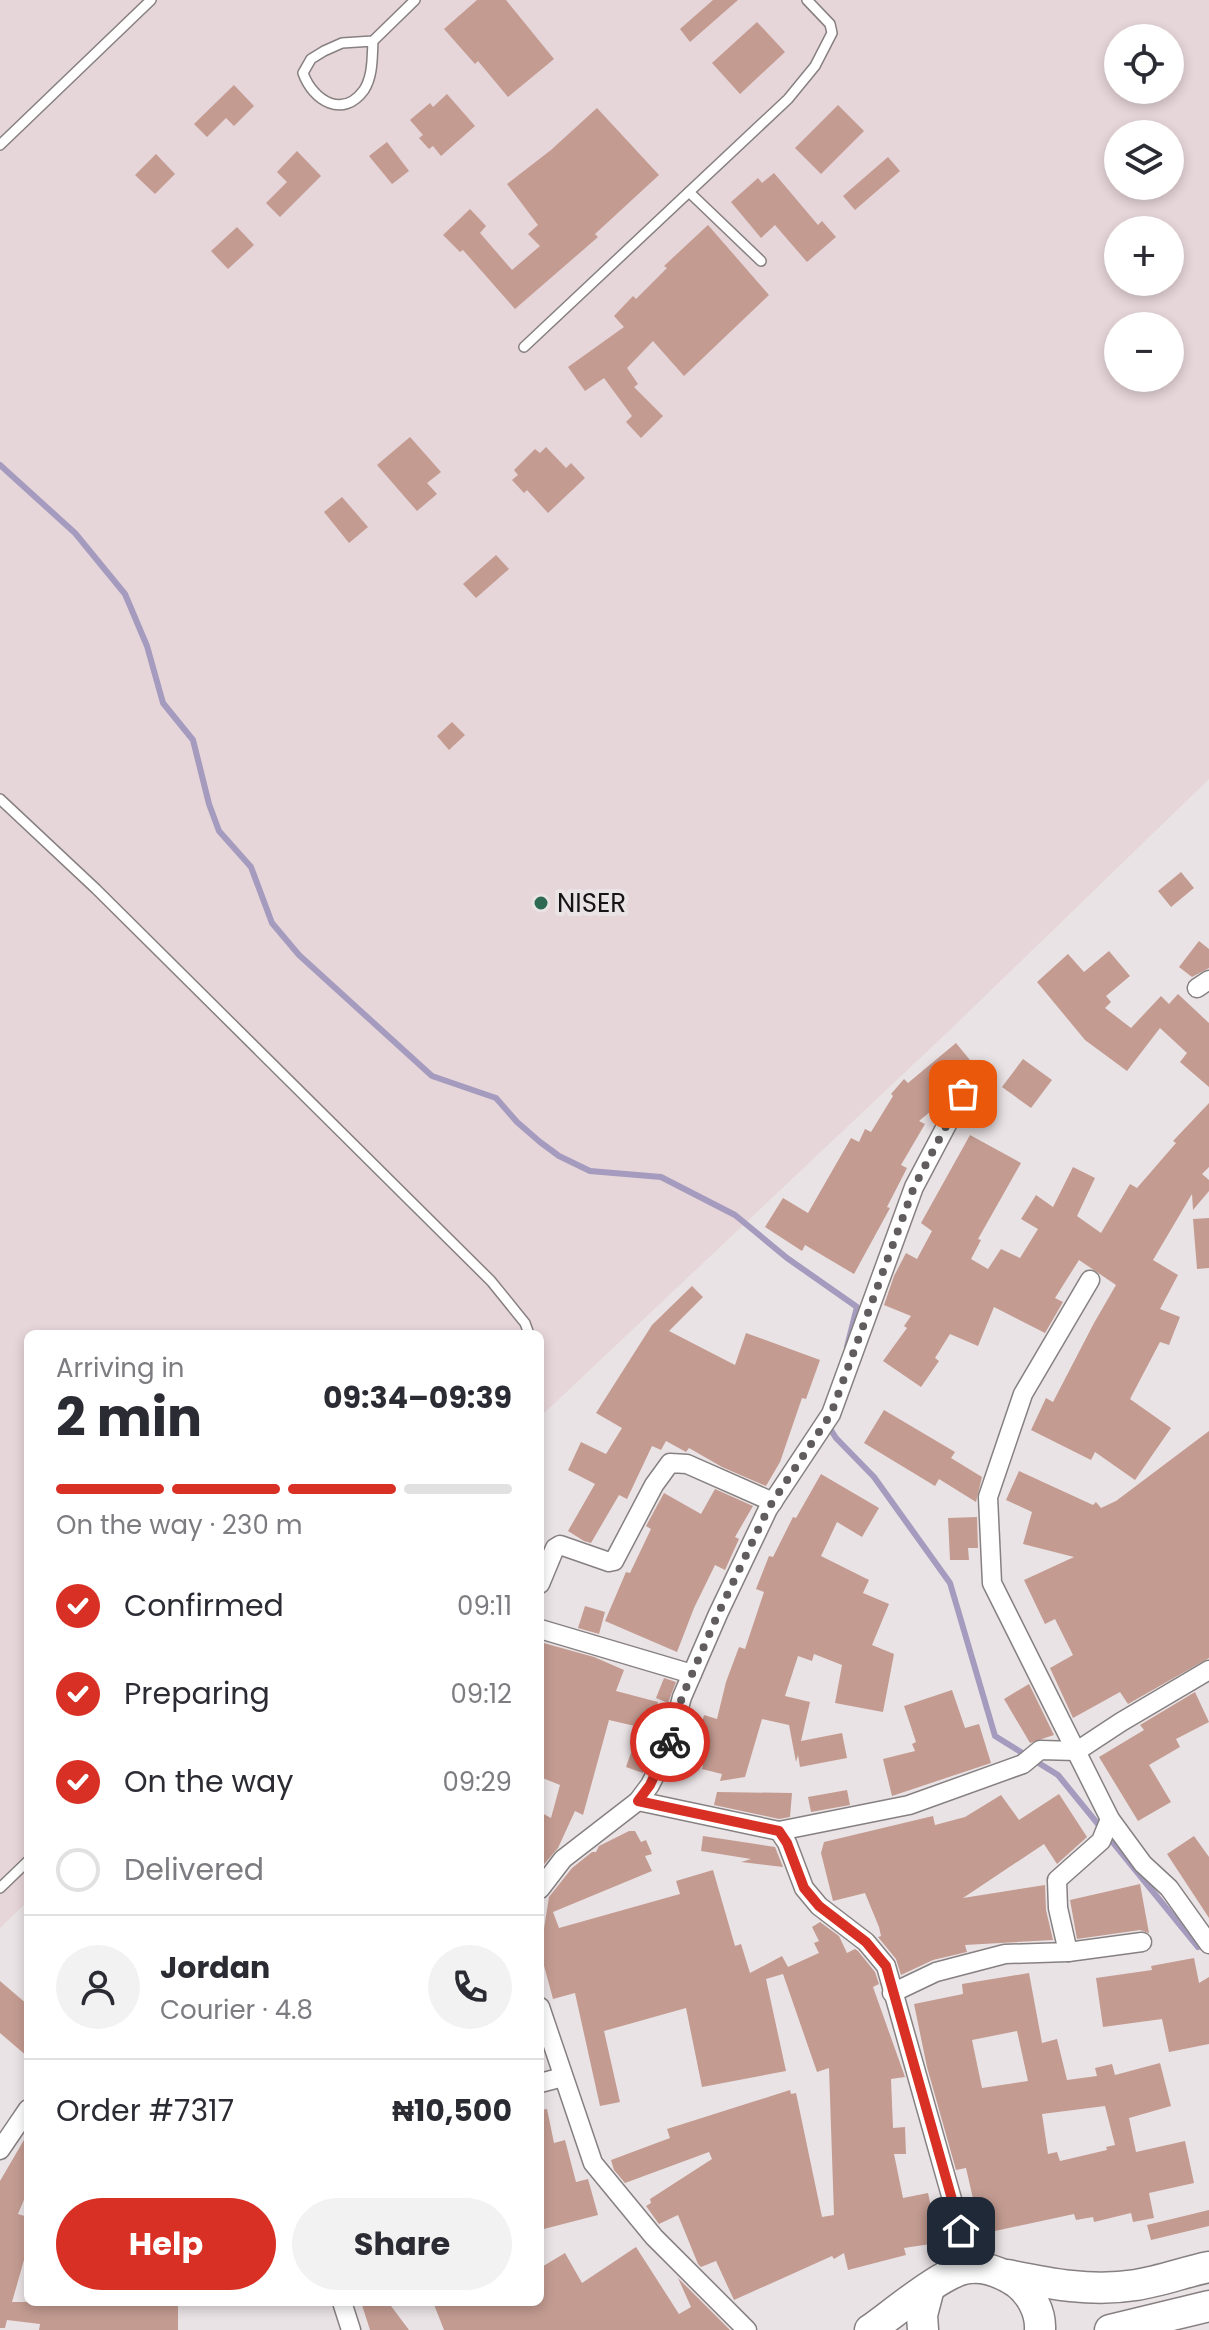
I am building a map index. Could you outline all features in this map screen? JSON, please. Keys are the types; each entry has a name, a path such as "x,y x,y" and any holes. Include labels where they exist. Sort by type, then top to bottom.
{"highway":[{"path":"870,2330 929,2288 966,2268 982,2268 1061,2287 1097,2288 1137,2285 1209,2267"},
{"path":"1005,2275 1022,2286 1034,2302 1040,2330"},
{"path":"923,2330 922,2315 929,2288"},
{"path":"1110,2330 1209,2306"}],"street":[{"path":"544,1884 563,1859 638,1801 650,1785 667,1752 682,1697 718,1614 773,1502 827,1421 914,1187 963,1094"},
{"path":"1090,1280 1023,1394 988,1497 992,1583 1077,1751 1105,1828 1169,1888 1209,1944"},
{"path":"544,1574 555,1548 560,1545 614,1561 654,1485 670,1463 687,1464 773,1502"},
{"path":"544,1630 692,1674"},
{"path":"638,1801 779,1831 909,1805 1023,1764 1040,1750 1077,1751 1209,1670"},
{"path":"1068,1952 1058,1908 1057,1880 1105,1828"},
{"path":"779,1831 787,1843 804,1888 819,1906 866,1942 886,1966 961,2231 966,2268"},
{"path":"892,1993 936,1972 1005,1954 1068,1952 1142,1942"},
{"path":"544,2019 593,2163 654,2237 747,2330"},
{"path":"544,2082 563,2077"},
{"path":"0,2150 24,2115"},
{"path":"343,2306 351,2330"}],"lane":[{"path":"0,145 151,0"},
{"path":"373,41 371,73 365,89 353,102 336,106 321,101 308,86 303,73 311,59 342,43 373,41 415,0"},
{"path":"524,347 788,99 815,66 832,33 830,24 807,0"},
{"path":"689,192 761,261"},
{"path":"0,799 96,889 491,1281 528,1330"},
{"path":"0,1888 24,1865"}],"shaded area":[{"name":"NISER","path":"0,0 1209,0 1209,779 953,1027 544,1413 544,1330 24,1330 24,1905 0,1928"}],"building":[{"path":"477,0 506,0 554,59 508,97 478,61 475,64 444,29"},
{"path":"713,0 738,0 690,42 680,29"},
{"path":"757,22 785,52 740,94 712,63"},
{"path":"234,85 254,106 234,126 226,118 207,137 194,124"},
{"path":"447,94 475,126 441,156 433,146 429,149 419,138 423,135 410,120 430,103 433,107"},
{"path":"838,105 864,131 821,174 795,148"},
{"path":"597,108 659,175 595,234 598,237 515,309 463,250 460,252 443,235 470,209 486,226 480,233 512,270 540,246 528,234 538,225 507,184 551,150"},
{"path":"387,142 409,171 392,184 369,156"},
{"path":"297,151 321,176 280,217 266,203 287,182 277,172"},
{"path":"156,154 175,174 155,194 135,175"},
{"path":"888,157 900,171 855,210 843,196"},
{"path":"774,173 818,225 822,221 836,237 807,262 775,225 761,238 731,202 758,178 762,183"},
{"path":"708,225 769,295 684,376 653,341 627,368 638,384 634,387 663,416 641,438 626,422 632,416 604,378 585,391 568,367 624,327 614,316 633,296 636,299 667,268 664,266"},
{"path":"237,227 254,245 228,269 211,251"},
{"path":"410,437 441,472 427,483 437,494 417,511 377,465"},
{"path":"546,447 566,468 571,463 585,478 548,513 527,490 524,493 512,480 518,475 514,470 535,449 540,453"},
{"path":"342,497 368,527 349,543 324,512"},
{"path":"496,555 509,569 476,598 463,584"},
{"path":"452,722 465,735 449,750 437,736"},
{"path":"1181,872 1194,888 1171,907 1158,891"},
{"path":"1199,941 1209,949 1209,968 1192,977 1179,967"},
{"path":"1109,951 1130,976 1106,996 1111,1002 1105,1008 1131,1028 1161,996 1169,1004 1178,994 1209,1023 1209,1087 1180,1062 1187,1053 1160,1028 1127,1071 1085,1040 1037,982 1068,954 1084,972"},
{"path":"956,1043 979,1071 965,1082 956,1084 948,1097 919,1121 925,1124 901,1165 907,1168 887,1207 890,1208 854,1274 805,1245 802,1251 765,1227 783,1198 808,1213 851,1138 859,1142 865,1129 871,1132 893,1096 891,1094 904,1079 908,1083"},
{"path":"1023,1059 1052,1080 1031,1108 1002,1087"},
{"path":"1209,1103 1209,1167 1202,1174 1209,1180 1209,1191 1193,1210 1192,1194 1153,1260 1178,1275 1160,1309 1180,1317 1169,1345 1160,1342 1130,1399 1171,1428 1135,1480 1095,1452 1091,1460 1031,1430 1046,1398 1053,1402 1116,1285 1079,1260 1055,1298 1063,1302 1045,1333 994,1307 978,1346 950,1334 935,1358 939,1361 921,1387 883,1361 907,1328 904,1326 911,1316 884,1305 894,1276 906,1253 917,1259 932,1231 921,1223 970,1135 1021,1163 978,1239 981,1240 971,1259 988,1269 1001,1249 1020,1258 1038,1229 1021,1219 1036,1195 1053,1207 1073,1167 1095,1178 1077,1216 1101,1233 1130,1184 1137,1188 1176,1143 1173,1141"},
{"path":"1209,1218 1209,1268 1197,1269 1193,1219"},
{"path":"692,1286 703,1297 669,1331 735,1365 746,1333 820,1360 806,1399 802,1398 780,1462 766,1486 722,1467 689,1448 686,1452 666,1441 661,1450 652,1446 627,1499 619,1495 591,1543 584,1541 568,1531 595,1484 568,1470 581,1442 606,1454 622,1428 596,1413 652,1325"},
{"path":"884,1410 955,1452 951,1458 982,1477 976,1502 939,1479 935,1486 864,1443"},
{"path":"1209,1431 1209,1658 1128,1704 1120,1692 1073,1718 1050,1668 1073,1655 1055,1619 1045,1624 1024,1580 1074,1557 1023,1544 1032,1512 1006,1500 1019,1471 1093,1505 1096,1502 1101,1508 1116,1501"},
{"path":"821,1474 879,1508 862,1537 837,1522 821,1556 869,1580 863,1593 889,1604 872,1645 894,1654 883,1712 835,1703 842,1665 814,1654 812,1661 798,1656 785,1696 810,1702 801,1741 842,1733 847,1758 800,1767 798,1755 796,1762 789,1725 762,1719 745,1777 720,1781 722,1774 702,1769 707,1750 695,1746 704,1715 717,1719 726,1682 739,1647 745,1649 764,1592 756,1589 769,1556 773,1557 793,1517 796,1518"},
{"path":"715,1489 753,1506 735,1537 739,1539 725,1570 715,1565 677,1652 605,1621 626,1572 630,1573 651,1529 646,1526 664,1493 701,1514"},
{"path":"977,1517 978,1548 968,1548 969,1560 950,1560 948,1518"},
{"path":"585,1606 605,1612 599,1634 578,1628"},
{"path":"544,1643 594,1657 624,1670 616,1691 658,1702 652,1730 609,1720 583,1815 575,1811 558,1848 544,1864 544,1814 551,1818 560,1785 544,1779"},
{"path":"664,1678 676,1682 668,1703 656,1698"},
{"path":"1029,1684 1054,1735 1030,1743 1004,1699"},
{"path":"952,1690 965,1728 979,1724 991,1763 892,1796 883,1759 915,1751 912,1744 916,1742 904,1706"},
{"path":"1195,1692 1209,1722 1176,1739 1180,1747 1149,1765 1171,1802 1138,1821 1099,1757 1144,1730 1140,1725"},
{"path":"637,1735 657,1742 643,1773 626,1767"},
{"path":"847,1790 850,1805 811,1812 808,1797"},
{"path":"717,1792 792,1793 790,1817 779,1819 714,1805"},
{"path":"1059,1794 1087,1837 1057,1864 1044,1844 963,1898 1045,1885 1046,1910 1053,1940 965,1945 967,1952 933,1960 901,1975 896,1959 878,1937 881,1936 879,1927 865,1893 833,1901 821,1853 824,1842 933,1816 935,1825 965,1817 1001,1795 1019,1820"},
{"path":"635,1831 641,1842 646,1840 652,1854 645,1856 652,1871 553,1912 559,1928 680,1894 676,1881 713,1870 735,1946 741,1944 750,1973 782,1956 788,1967 819,1953 814,1943 819,1941 812,1927 820,1922 839,1936 847,1953 855,1949 858,1951 875,1972 879,1984 873,1987 905,2077 891,2079 893,2128 905,2127 906,2154 894,2154 903,2198 928,2193 932,2212 943,2210 948,2230 935,2233 937,2243 904,2248 906,2255 848,2270 844,2253 834,2259 832,2256 734,2300 716,2261 701,2267 698,2264 678,2215 659,2224 646,2206 651,2203 650,2199 712,2159 709,2152 625,2183 614,2170 611,2160 670,2138 667,2129 790,2090 791,2094 796,2093 822,2217 834,2215 829,2068 817,2072 783,1974 766,1979 786,2071 702,2087 686,2008 604,2031 620,2102 600,2106 575,1993 553,1999 544,1966 544,1929 549,1897 572,1868 596,1852 599,1846"},
{"path":"703,1836 775,1847 783,1867 741,1862 751,1859 701,1851"},
{"path":"1194,1836 1209,1857 1209,1918 1167,1854"},
{"path":"1140,1884 1149,1933 1140,1930 1077,1939 1070,1900"},
{"path":"1194,1958 1199,1983 1209,1977 1209,2044 1169,2052 1162,2019 1103,2027 1096,1978 1152,1970 1151,1966"},
{"path":"1029,1973 1042,2043 1057,2039 1067,2080 1097,2076 1095,2068 1112,2064 1115,2075 1160,2063 1171,2106 1129,2118 1136,2152 1185,2141 1194,2183 1149,2193 1154,2218 1133,2222 1131,2213 1094,2222 1093,2217 1076,2220 1074,2214 981,2234 978,2223 972,2224 966,2205 974,2203 966,2168 956,2170 927,2067 914,2004 963,1994 962,1984","holes":["1017,2031 1028,2081 982,2088 972,2040","1105,2106 1115,2145 1106,2147 1107,2150 1060,2161 1057,2152 1048,2154 1042,2114"]},
{"path":"0,1981 24,2002 24,2054 0,2033"},
{"path":"544,2109 547,2109 554,2143 565,2140 576,2182 588,2179 598,2215 544,2229"},
{"path":"24,2140 24,2200 18,2214 24,2216 24,2260 12,2302 24,2302 24,2306 178,2306 178,2330 39,2330 40,2324 7,2320 5,2328 0,2328 0,2181"},
{"path":"1209,2210 1209,2226 1151,2240 1147,2225"},
{"path":"636,2247 679,2314 691,2307 678,2278 730,2330 444,2330 435,2306 544,2306 544,2266 565,2253 582,2283"},
{"path":"362,2306 391,2306 409,2330 370,2330"}],"waterway":[{"path":"0,465 75,533 125,594 147,646 163,703 193,740 219,831 251,867 272,923 299,955 432,1076 496,1098 517,1122 559,1156 590,1171 661,1177 735,1215 787,1258 857,1307 847,1347"},
{"path":"827,1424 836,1438 874,1477 950,1583 995,1736 1058,1775 1198,1947"}],"way so far":[{"path":"670,1742 682,1697 768,1509 831,1414 914,1187 963,1094"}],"place":[{"name":"NISER","path":"541,903"}],"route":[{"path":"670,1742 650,1785 638,1801 779,1831 787,1843 804,1888 819,1906 866,1942 886,1966 961,2231"}]}
